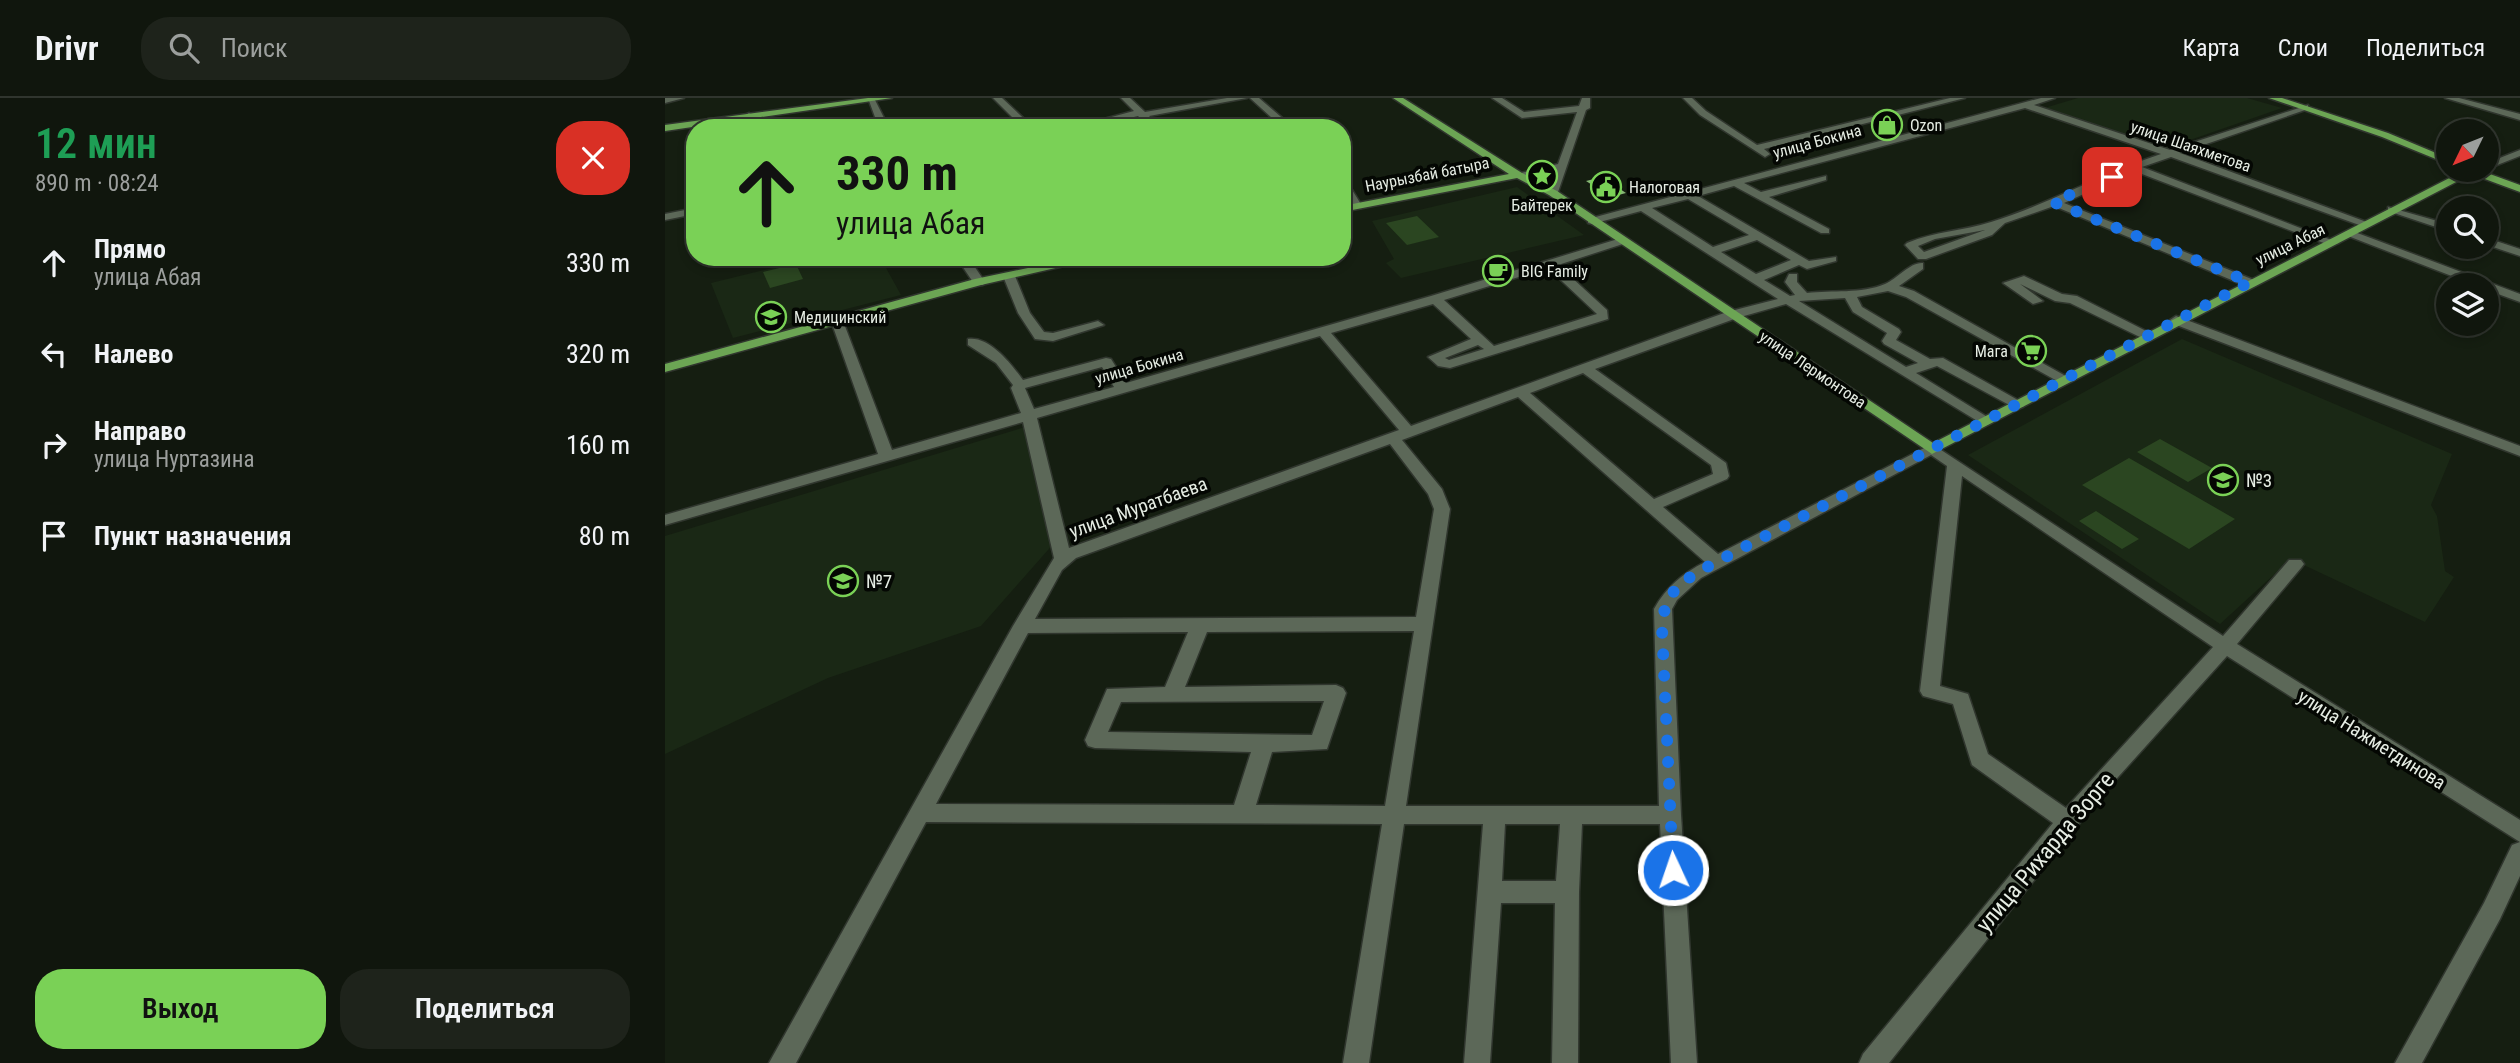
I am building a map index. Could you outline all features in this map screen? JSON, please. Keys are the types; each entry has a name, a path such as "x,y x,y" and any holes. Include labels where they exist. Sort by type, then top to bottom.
{"main road":[{"path":"728,119 888,98"},
{"name":"улица Лермонтова","path":"1397,98 1518,175 1553,193 1931,449"},
{"path":"2273,98 2305,107 2436,156"},
{"path":"665,128 686,125"},
{"name":"Наурызбай батыра","path":"1351,207 1518,175"},
{"path":"2499,179 2520,189"},
{"name":"улица Абая","path":"1931,449 2250,282 2351,234 2444,182"},
{"path":"665,368 979,282 1056,266"}],"street":[{"path":"665,100 680,98"},
{"path":"997,98 1019,119"},
{"path":"1125,98 1146,119"},
{"path":"1117,119 1243,98"},
{"path":"1254,98 1278,119"},
{"path":"1496,98 1522,115 1585,103"},
{"path":"1687,98 1785,168"},
{"path":"1755,148 1961,98"},
{"name":"улица Шаяхметова","path":"2004,98 2167,155 2181,157 2366,224"},
{"name":"улица Бокина","path":"1592,220 2051,98"},
{"path":"2449,98 2520,117"},
{"path":"871,100 880,119"},
{"path":"1553,193 1585,103"},
{"path":"1994,225 1988,233 1922,257 1911,245 1933,236 1994,225 2133,167 2305,107"},
{"name":"улица Абая","path":"2499,161 2520,153"},
{"path":"1518,175 1561,166"},
{"path":"2133,167 2333,243"},
{"path":"1760,196 1822,177"},
{"path":"1734,182 1825,231"},
{"path":"1688,194 1811,266 1832,259"},
{"path":"1351,196 1357,206"},
{"path":"2053,202 2250,282"},
{"path":"1642,207 1984,421"},
{"path":"2392,209 2436,224"},
{"path":"665,217 686,213"},
{"path":"2351,234 2520,298"},
{"path":"1712,251 1757,236"},
{"name":"улица Бокина","path":"665,520 1323,332 1622,241"},
{"path":"2499,245 2520,253"},
{"path":"1755,279 1800,261"},
{"path":"1480,340 1435,357 1450,364 1603,316 1603,313 1551,264"},
{"path":"968,266 979,282"},
{"name":"улица Муратбаева","path":"782,1063 922,813 1022,626 1063,558 1089,545 1732,315 1803,296 1824,293 1851,297 1889,287 1904,280 1919,267"},
{"path":"1009,276 1024,313 1040,336 1053,337 1098,325"},
{"path":"1793,277 1791,282 1803,296"},
{"path":"2037,301 2009,283 2024,280 2059,298 2073,299 2147,335"},
{"path":"1889,287 1910,294 2064,379"},
{"path":"1851,297 1857,309 1894,332 1889,341 1927,363"},
{"path":"1435,299 1492,350"},
{"path":"2176,320 2520,451"},
{"path":"837,321 886,455"},
{"path":"1323,332 1400,434 1441,505 1356,1063"},
{"path":"973,342 1001,360 1020,385 1018,388 1029,415 1063,558"},
{"path":"1905,372 1933,360 1944,363 2018,404"},
{"path":"1020,385 1106,362 1122,389"},
{"path":"1585,368 1718,463 1722,469 1721,476 1651,506"},
{"path":"1520,391 1716,562"},
{"path":"1684,1063 1670,815 1663,609 1669,596 1681,584 1716,562 1931,449"},
{"name":"улица Лермонтова","path":"1931,449 2225,646"},
{"path":"1955,466 1930,691 1961,699 1979,759 2068,821"},
{"name":"улица Рихарда Зорге","path":"1872,1063 2068,821 2295,564"},
{"path":"1022,626 1424,624"},
{"path":"1172,695 1200,625"},
{"name":"улица Нажметдинова","path":"2225,646 2520,832"},
{"path":"1335,693 1321,743 1095,740 1114,694 1172,695 1335,693"},
{"path":"1242,815 1263,744"},
{"path":"922,813 1670,815"},
{"path":"1565,1063 1567,892 1572,815"},
{"path":"1477,1063 1495,816"},
{"path":"2408,1063 2492,911 2520,852"},
{"path":"1490,892 1567,892"}],"shaded area":[{"path":"2078,98 2247,98 2282,108 2164,149 2041,109"},
{"path":"1517,187 1584,235 1401,278 1386,263 1394,259 1372,221"},
{"name":"Медицинский","path":"780,266 885,266 901,295 733,338 711,283"},
{"name":"№3","path":"2182,339 2452,454 2431,505 2437,516 2445,571 2454,577 2425,622 2291,559 2220,624 1968,455"},
{"name":"№7","path":"1032,425 1063,533 981,626 828,678 665,754 665,536"}],"green space":[{"path":"1417,216 1439,237 1407,245 1386,223"},
{"path":"797,266 803,279 770,288 763,272"},
{"path":"2160,439 2212,468 2188,482 2137,452"},
{"path":"2129,458 2235,519 2189,549 2082,485"},
{"path":"2096,511 2139,539 2122,549 2079,521"}],"building":[{"name":"Налоговая","path":"1602,177 1626,193 1611,197 1586,181"}],"place":[{"name":"Ozon","path":"1887,125"},
{"name":"Байтерек","path":"1542,176"},
{"name":"Налоговая","path":"1606,187"},
{"name":"BIG Family","path":"1498,271"},
{"name":"Медицинский","path":"771,317"},
{"name":"Мага","path":"2031,351"},
{"name":"№3","path":"2223,480"},
{"name":"№7","path":"843,581"}],"route":[{"path":"1673,870 1662,628 1663,609 1669,596 1681,584 1716,562 2250,282 2053,202 2112,177"}]}
